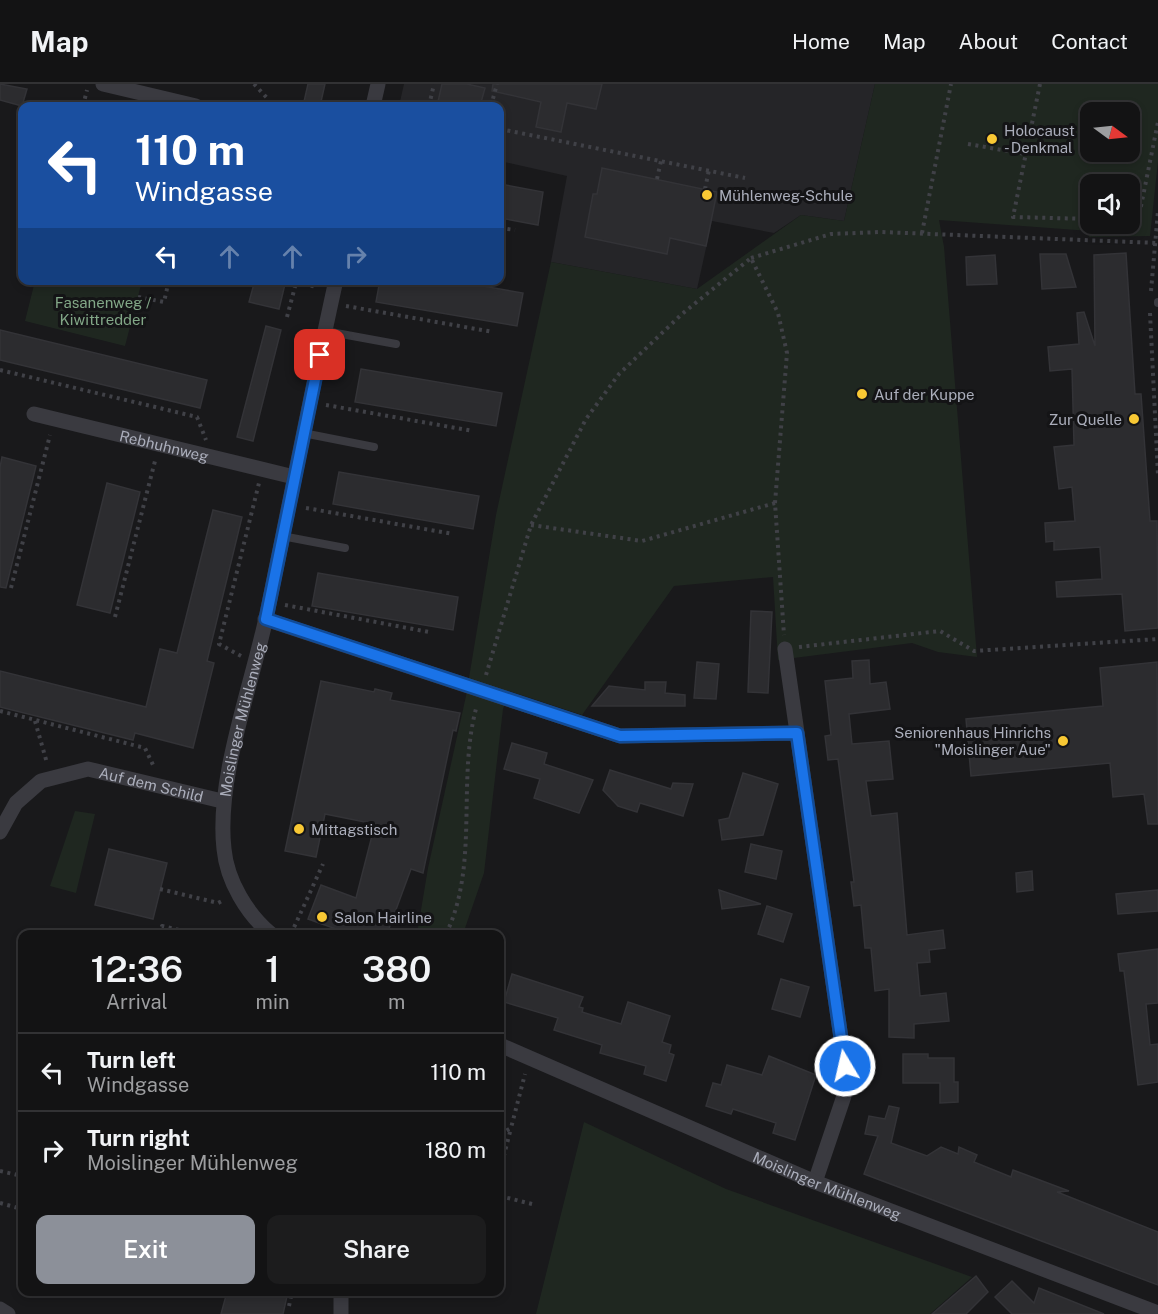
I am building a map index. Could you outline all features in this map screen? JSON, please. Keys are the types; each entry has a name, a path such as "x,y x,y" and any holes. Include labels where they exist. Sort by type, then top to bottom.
{"street":[{"path":"104,84 179,102"},
{"path":"374,102 378,84"},
{"name":"Moislinger Mühlenweg","path":"266,930 256,922 238,892 224,851 222,801 266,619 335,285"},
{"name":"Rebhuhnweg","path":"34,414 294,477"},
{"path":"266,619 620,736 797,733"},
{"path":"785,649 845,1066 844,1096 815,1182"},
{"name":"Auf dem Schild","path":"0,832 16,802 41,781 88,769 222,801"},
{"name":"Moislinger Mühlenweg","path":"504,1047 815,1182 1158,1313"},
{"path":"341,1296 341,1314"},
{"path":"0,1309 8,1314"}],"lane":[{"path":"325,331 396,344"},
{"path":"303,433 374,447"},
{"path":"282,536 345,548"}],"path":[{"path":"84,102 88,84"},
{"path":"254,84 267,98 266,102"},
{"path":"430,102 434,84"},
{"path":"492,102 497,84"},
{"path":"922,233 951,84"},
{"path":"1040,84 1012,217 1080,219"},
{"path":"1140,211 1158,122"},
{"path":"504,130 745,178"},
{"path":"968,144 1025,154"},
{"path":"657,179 661,161"},
{"path":"705,189 709,171"},
{"path":"1156,301 1158,211"},
{"path":"504,229 515,230"},
{"path":"448,930 453,920 462,879 470,731 531,525 586,419 619,374 682,314 751,258 831,234 922,233 1052,241 1156,243"},
{"path":"751,258 778,313 787,353 775,503 785,649 940,631 974,651 1158,639"},
{"path":"138,297 164,302 168,285"},
{"path":"287,317 295,285"},
{"path":"331,303 493,332"},
{"path":"1150,309 1150,354 1158,476"},
{"path":"1150,354 1158,354"},
{"path":"0,370 197,417 213,458"},
{"path":"310,402 473,431"},
{"path":"11,588 54,418"},
{"path":"115,617 159,444"},
{"path":"255,664 219,644 262,469"},
{"path":"531,525 642,541 775,503"},
{"path":"288,504 453,534"},
{"path":"269,601 429,632"},
{"path":"0,711 145,748 164,787"},
{"path":"35,720 51,778"},
{"path":"293,930 323,864"},
{"path":"160,889 218,903 238,892"},
{"path":"161,930 162,926 179,930"},
{"path":"504,1155 530,1058"},
{"path":"504,1132 511,1128"},
{"path":"0,1171 18,1175"},
{"path":"504,1197 536,1205"},
{"path":"0,1203 18,1208"},
{"path":"289,1306 291,1296"}],"shaded area":[{"name":"Mühlenweg-Schule","path":"404,84 875,84 844,221 801,215 774,233 712,221 697,289 551,262 567,176 504,162 504,102 400,102"}],"green space":[{"path":"875,84 1158,84 1158,161 1150,236 1089,237 1090,234 1140,234 1140,174 1080,174 1080,230 939,220 944,247 977,657 938,652 912,643 778,660 773,577 674,586 582,715 509,691 503,709 484,873 464,930 418,930 428,868 466,696 496,515 551,262 697,289 801,215 844,221"},
{"name":"Fasanenweg / Kiwittredder","path":"34,285 141,285 125,346 25,321"},
{"path":"75,811 95,814 76,893 50,886"},
{"path":"584,1122 726,1189 972,1277 930,1314 536,1314"}],"building":[{"path":"0,84 27,89 23,102 18,102 18,105 0,100"},
{"path":"308,84 325,84 321,102 304,102"},
{"path":"442,84 467,84 485,88 481,102 438,102"},
{"path":"493,84 602,84 596,109 567,103 561,132 536,127 541,102 492,91"},
{"path":"602,168 717,192 706,246 670,238 667,254 585,237 593,194 597,194"},
{"path":"504,185 543,192 538,225 504,219"},
{"path":"1126,253 1135,394 1141,394 1150,521 1157,521 1158,628 1125,631 1122,594 1057,597 1056,582 1102,579 1100,547 1054,550 1054,541 1046,542 1045,523 1075,521 1072,487 1059,489 1054,447 1074,445 1072,369 1050,371 1048,347 1079,344 1077,313 1084,312 1095,346 1094,255"},
{"path":"1040,254 1066,254 1076,287 1042,289"},
{"path":"995,255 997,284 967,285 966,257"},
{"path":"254,285 285,285 279,309 249,302"},
{"path":"379,285 477,285 523,293 517,326 376,302"},
{"path":"266,326 281,330 253,441 237,437"},
{"path":"0,330 207,380 200,408 0,360"},
{"path":"361,369 502,393 496,426 355,402"},
{"path":"2,457 36,466 6,588 0,587 0,467"},
{"path":"339,472 479,496 473,529 333,504"},
{"path":"107,483 140,492 110,613 77,605"},
{"path":"213,510 242,517 207,661 214,663 193,748 135,733 133,740 0,707 0,671 146,707 160,649 177,653"},
{"path":"318,573 458,597 453,630 312,606"},
{"path":"751,611 772,612 768,693 748,692"},
{"path":"869,660 870,684 886,682 890,709 849,714 852,744 889,741 893,779 866,781 871,816 897,813 907,935 943,930 945,948 929,950 930,962 917,963 920,996 946,993 949,1021 914,1024 914,1038 889,1037 889,989 875,991 871,948 865,948 861,905 854,906 851,882 854,882 838,759 828,760 825,736 831,735 825,681 853,678 852,661"},
{"path":"697,662 719,664 716,699 694,698"},
{"name":"Seniorenhaus Hinrichs \"Moislinger Aue\"","path":"1157,662 1158,824 1148,824 1144,794 1113,797 1110,763 971,776 966,719 1103,706 1100,668"},
{"path":"321,681 374,692 375,689 392,693 390,700 460,713 456,731 453,730 423,873 411,869 388,930 336,930 308,919 321,885 356,898 375,824 325,814 316,857 285,851"},
{"path":"645,682 666,682 665,693 685,695 685,706 592,706 609,686 645,690"},
{"path":"512,743 547,753 544,764 593,780 579,813 534,798 540,779 504,769"},
{"path":"610,770 671,789 673,783 693,784 683,816 640,803 637,812 618,806 603,790"},
{"path":"743,773 778,784 763,835 722,840 719,820 729,818"},
{"path":"751,844 782,851 776,879 745,872"},
{"path":"109,849 167,863 153,919 95,905"},
{"path":"1032,871 1033,890 1017,892 1016,873"},
{"path":"719,890 761,904 722,909"},
{"path":"1158,890 1158,911 1118,914 1116,894"},
{"path":"767,906 792,914 783,942 758,934"},
{"path":"1158,949 1158,1003 1146,1004 1150,1045 1158,1044 1158,1082 1138,1085 1124,971 1120,971 1118,954"},
{"path":"512,974 583,997 579,1007 583,1008 582,1012 621,1024 628,1002 670,1016 662,1042 671,1045 669,1053 674,1055 666,1081 644,1074 646,1066 600,1053 602,1045 554,1030 558,1018 504,1002"},
{"path":"781,979 809,987 800,1017 772,1009"},
{"path":"903,1054 928,1054 928,1058 954,1058 954,1082 958,1082 958,1102 940,1103 940,1083 903,1083"},
{"path":"769,1056 816,1075 795,1140 773,1133 776,1123 733,1109 731,1114 706,1106 713,1083 721,1085 727,1065 762,1075"},
{"path":"889,1106 899,1108 891,1143 927,1156 941,1147 958,1154 959,1147 977,1155 974,1162 1011,1177 1013,1170 1069,1191 1057,1192 1158,1232 1158,1285 864,1174 878,1136 865,1134 869,1116 885,1119"},
{"path":"976,1276 988,1292 966,1314 932,1314"},
{"path":"1012,1281 1034,1303 1039,1288 1104,1314 1012,1314 995,1297"},
{"path":"226,1296 287,1296 283,1314 221,1314"}],"place":[{"name":"Holocaust - Denkmal","path":"992,139"},
{"name":"Mühlenweg-Schule","path":"707,195"},
{"name":"Auf der Kuppe","path":"862,394"},
{"name":"Zur Quelle","path":"1134,419"},
{"name":"Seniorenhaus Hinrichs \"Moislinger Aue\"","path":"1063,741"},
{"name":"Mittagstisch","path":"299,829"},
{"name":"Salon Hairline","path":"322,917"}],"route":[{"path":"320,355 266,619 598,731 620,736 797,733 845,1066"}]}
